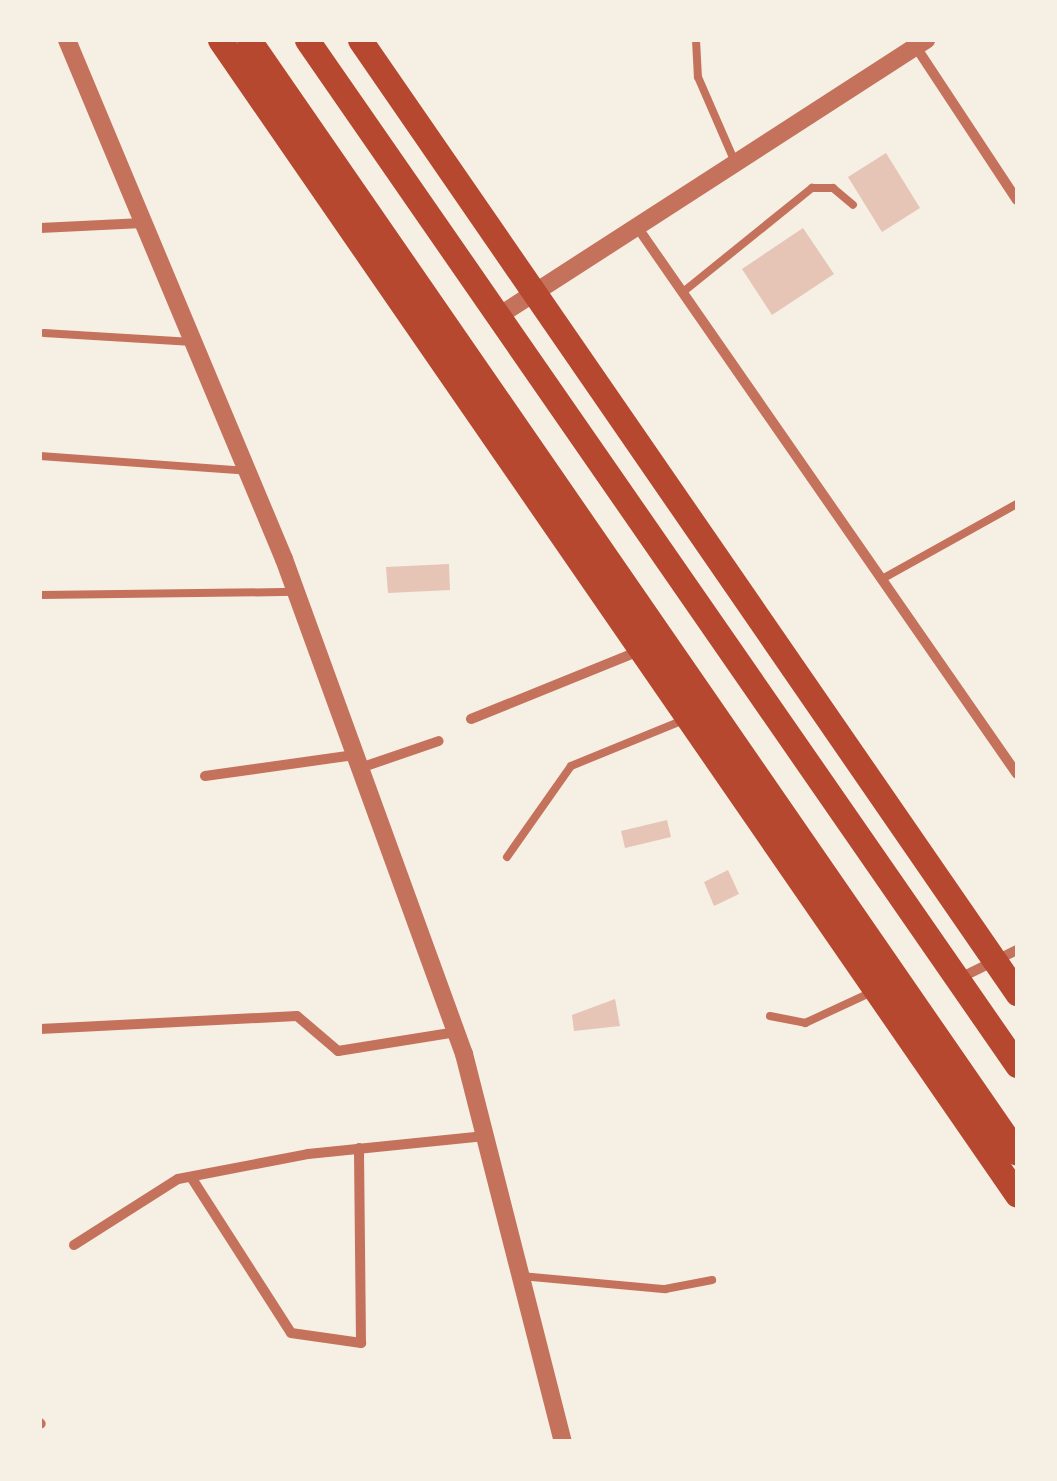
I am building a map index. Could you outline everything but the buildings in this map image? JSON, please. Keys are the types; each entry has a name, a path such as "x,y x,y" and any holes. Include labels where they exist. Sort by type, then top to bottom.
{"highway":[{"path":"220,40 652,644"},
{"path":"249,40 698,712 876,990 1017,1195"},
{"path":"306,40 1017,1065"},
{"path":"360,40 535,298 1006,956 1017,993"},
{"path":"698,712 1017,1154"}],"street":[{"path":"67,40 296,592 456,1032 563,1441"},
{"path":"497,318 640,230 921,43 1017,200"},
{"path":"40,228 143,223"},
{"path":"640,230 1017,774"},
{"path":"471,719 652,644"},
{"path":"205,776 358,762 439,741"},
{"path":"959,978 1006,956"},
{"path":"40,1029 298,1016 338,1052 456,1032"},
{"path":"74,1245 191,1177 359,1148 486,1136"},
{"path":"191,1177 292,1333 361,1343 359,1148"}],"lane":[{"path":"696,40 698,76 737,166"},
{"path":"683,292 812,188 833,188 854,205"},
{"path":"44,333 192,342"},
{"path":"40,456 247,471"},
{"path":"882,580 1017,504"},
{"path":"40,595 296,592"},
{"path":"507,857 571,766 698,712"},
{"path":"770,1016 805,1023 876,990"},
{"path":"521,1276 665,1289 712,1280"}]}
